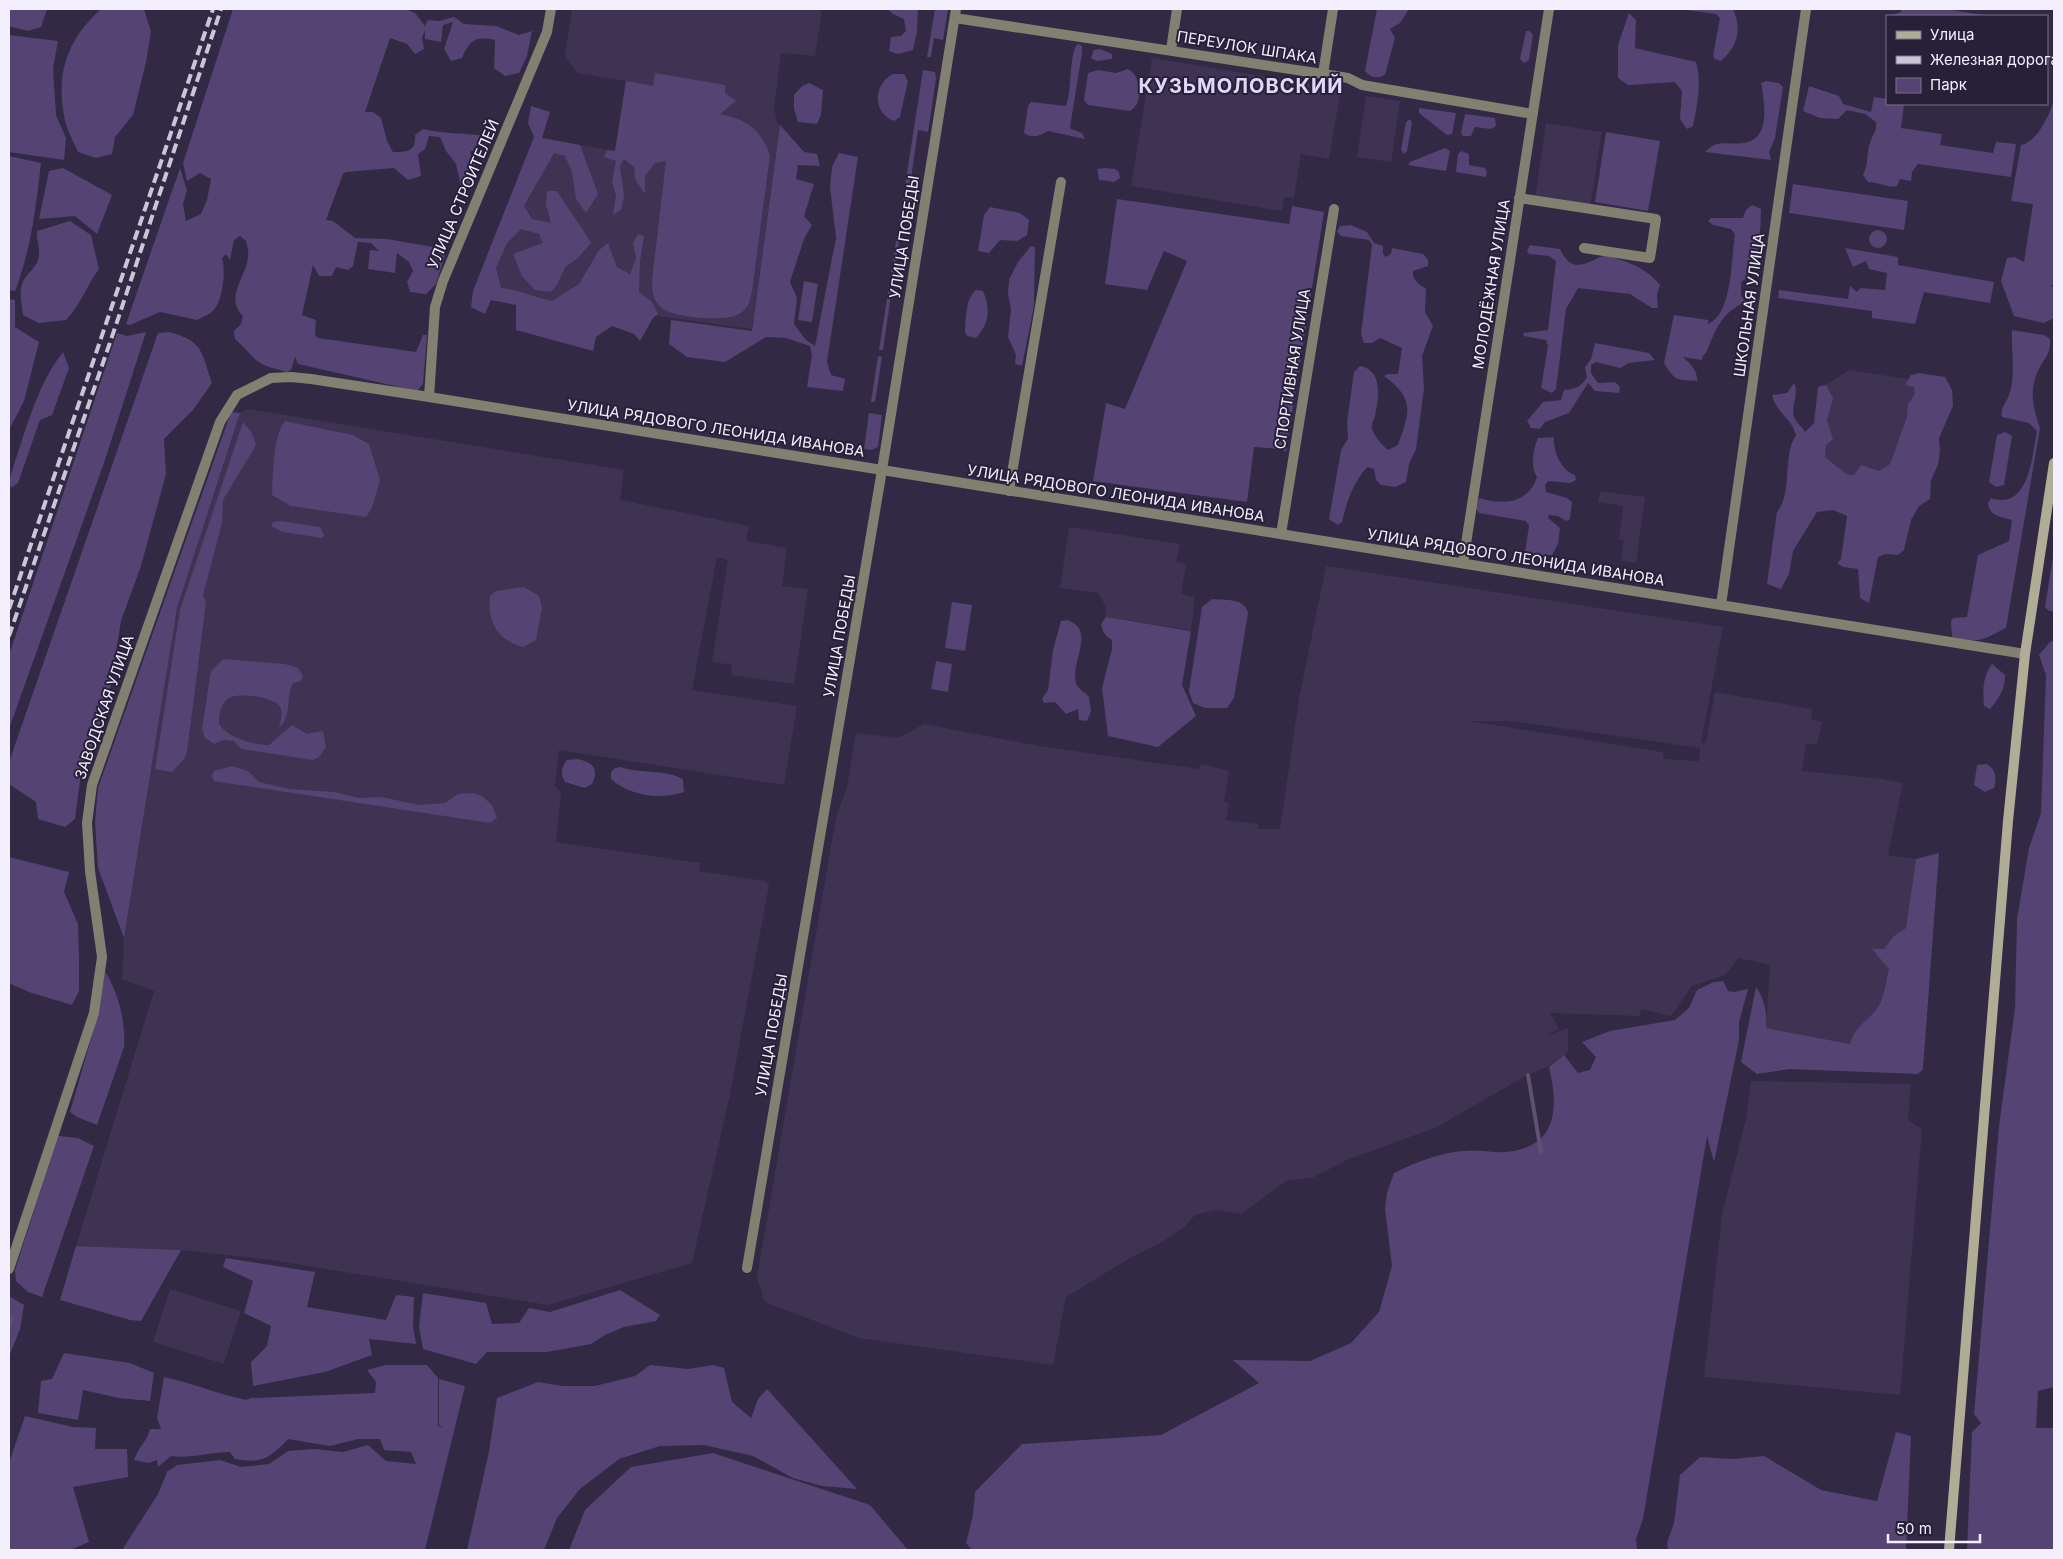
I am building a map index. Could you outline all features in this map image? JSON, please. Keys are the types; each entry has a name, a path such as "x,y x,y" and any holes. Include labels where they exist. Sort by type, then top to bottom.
{"main road":[{"path":"1949,1550 2007,830 2025,654 2054,464"}],"street":[{"name":"УЛИЦА СТРОИТЕЛЕЙ","path":"429,398 435,307 443,281 547,32 551,9"},
{"path":"1171,50 1177,9"},
{"path":"1323,74 1333,9"},
{"name":"МОЛОДЁЖНАЯ УЛИЦА","path":"1463,564 1549,9"},
{"name":"ШКОЛЬНАЯ УЛИЦА","path":"1721,605 1806,9"},
{"name":"ПЕРЕУЛОК ШПАКА","path":"956,13 1348,78 1362,86 1533,114"},
{"name":"УЛИЦА ПОБЕДЫ","path":"747,1268 882,470 956,13"},
{"path":"1009,491 1061,182"},
{"path":"1519,198 1656,220 1650,258 1584,248"},
{"name":"СПОРТИВНАЯ УЛИЦА","path":"1281,534 1334,209"},
{"name":"УЛИЦА РЯДОВОГО ЛЕОНИДА ИВАНОВА","path":"220,422 237,395 271,378 312,379 2025,654"},
{"name":"ЗАВОДСКАЯ УЛИЦА","path":"9,1269 94,1013 102,957 90,871 87,823 92,785 220,422"}],"shaded area":[{"path":"572,9 813,9 822,11 815,56 781,53 774,108 777,123 780,125 752,329 473,291 534,137 615,151 626,81 577,73 565,55"},
{"path":"1152,58 1341,89 1329,159 1301,154 1294,198 1284,197 1282,211 1131,186"},
{"path":"1366,96 1400,101 1391,162 1357,157"},
{"path":"1546,123 1602,132 1590,207 1535,198"},
{"path":"1849,370 1926,382 1909,483 1812,469 1826,385"},
{"path":"248,409 624,470 620,500 749,526 746,541 787,548 782,586 808,589 794,684 731,675 732,665 712,662 728,560 717,557 692,690 797,706 784,785 559,750 555,786 561,792 556,842 700,863 699,871 765,881 769,885 730,1094 692,1263 548,1305 271,1260 181,1250 76,1246 154,991 122,979 124,938 177,608 240,413"},
{"path":"1600,491 1645,497 1636,563 1621,561 1624,540 1619,539 1623,506 1598,502"},
{"path":"1069,527 1180,544 1176,562 1186,564 1181,594 1195,597 1191,630 1106,617 1105,605 1098,593 1060,588"},
{"path":"1326,566 1723,627 1701,743 1706,743 1715,692 1812,709 1811,719 1822,722 1817,745 1806,743 1802,771 1903,783 1888,855 1916,859 1898,988 1850,1044 1766,1028 1770,965 1739,958 1725,975 1692,986 1671,1016 1642,1009 1639,1016 1550,1013 1559,1029 1546,1036 1568,1028 1568,1052 1549,1066 1529,1074 1437,1127 1347,1160 1312,1178 1288,1180 1241,1214 1216,1210 1195,1215 1184,1227 1162,1242 1130,1258 1066,1297 1053,1365 859,1338 765,1302 757,1278 832,840 837,814 847,787 856,733 898,738 924,724 1039,746 1199,769 1201,764 1229,771 1224,802 1229,803 1226,820 1258,824 1258,829 1280,829 1299,699","holes":["1469,721 1511,721 1700,748 1699,761 1664,759 1663,752"]},
{"path":"1751,1081 1911,1084 1908,1120 1922,1129 1900,1395 1704,1377 1722,1215 1746,1119"},
{"path":"170,1289 241,1311 224,1364 153,1342"}],"green space":[{"path":"9,9 47,9 41,27 28,31 9,26"},
{"path":"101,9 144,9 151,32 133,115 115,137 112,154 96,158 78,152 64,116 62,85 63,70 73,44 80,32"},
{"path":"233,9 406,9 415,13 425,26 428,20 439,21 454,17 464,24 496,26 519,35 532,31 527,56 519,73 505,76 494,68 495,40 478,39 471,43 462,58 451,61 444,49 453,22 443,25 441,42 425,39 425,30 422,38 424,49 415,54 407,44 390,38 365,112 373,112 381,118 387,141 393,152 410,150 414,145 415,135 423,129 485,136 487,147 479,147 470,152 475,163 470,186 461,186 456,164 446,151 440,137 429,136 425,149 418,154 421,176 408,180 394,168 346,172 343,174 326,220 333,221 355,238 387,239 433,247 445,255 436,284 426,294 410,292 407,282 413,271 409,262 397,253 395,273 368,269 370,250 379,251 371,243 358,242 353,266 348,270 336,267 332,276 319,276 313,265 302,315 316,320 315,335 318,338 416,352 423,335 427,335 423,384 417,391 298,364 295,357 291,370 287,372 264,365 255,359 235,339 234,331 241,324 243,316 235,302 248,255 246,241 240,236 234,240 230,260 226,254 222,258 224,270 223,286 219,301 212,312 197,320 160,312 130,325 126,324 180,168 187,190 183,204 186,221 201,214 207,200 211,179 200,173 187,181 183,163"},
{"path":"888,9 918,9 917,32 913,50 898,54 889,51 891,37 901,36 906,31 904,19 893,14"},
{"path":"935,9 948,9 943,40 934,38 931,57 927,57"},
{"path":"1377,9 1409,9 1400,23 1390,29 1395,38 1385,75 1379,77 1372,76 1365,71"},
{"path":"1680,9 1733,9 1738,30 1737,37 1727,55 1721,61 1713,56 1720,18 1716,14"},
{"path":"1901,9 1945,9 1984,15 1893,15 1901,12"},
{"path":"1629,13 1636,20 1635,48 1696,62 1699,86 1693,126 1687,129 1680,119 1682,91 1675,82 1628,85 1618,78 1618,45"},
{"path":"1526,31 1533,35 1529,60 1524,63 1520,59"},
{"path":"9,35 58,41 53,68 56,115 66,138 64,160 9,152"},
{"path":"1078,44 1082,46 1082,53 1070,127 1082,133 1085,139 1048,131 1036,136 1027,135 1024,133 1028,106 1031,102 1066,106 1073,54"},
{"path":"1100,49 1112,54 1112,59 1097,61 1091,58 1094,50"},
{"path":"1128,69 1136,77 1140,90 1138,102 1130,111 1088,105 1084,100 1088,73 1098,70 1116,73"},
{"path":"923,70 935,72 936,79 928,132 918,130 911,178 917,179 913,209 905,208 902,225 899,224"},
{"path":"655,73 725,85 725,93 736,101 720,114 745,122 762,138 770,155 751,295 745,310 739,314 723,318 688,316 662,308 655,299 652,280 666,161 655,163 645,176 645,194 635,179 634,167 624,159 620,166 624,196 621,210 613,215 616,195 612,182 616,161 604,157 607,150 615,151 626,81 653,86"},
{"path":"893,74 904,74 908,81 900,117 894,121 882,112 878,98 882,84"},
{"path":"1766,81 1779,83 1783,87 1775,138 1769,152 1771,160 1705,152 1715,145 1748,142 1755,138 1763,125 1764,107 1761,83"},
{"path":"809,83 823,90 821,115 817,124 798,122 794,109 794,95 802,86"},
{"path":"1809,86 1839,96 1843,104 1871,112 1874,97 1886,99 1886,105 1904,105 1901,128 1942,134 1940,145 1993,153 1996,142 2016,144 2011,177 1918,164 1912,172 1911,181 1900,179 1897,186 1886,186 1868,182 1863,175 1869,144 1876,130 1876,122 1865,114 1847,110 1838,119 1820,118 1803,111"},
{"path":"2054,99 2054,285 2051,285 2054,289 2054,318 2044,323 2014,316 2001,281 2007,258 2015,257 2024,262 2033,204 2011,201 2021,145 2032,139 2042,127"},
{"path":"531,106 550,112 542,138 580,145 598,194 586,213 576,199 572,172 565,156 554,153 524,206 532,219 551,223 546,204 547,191 557,191 591,243 578,258 565,267 557,285 551,292 535,290 522,276 513,254 543,243 539,234 521,229 507,243 496,268 501,288 552,301 579,284 599,250 608,243 617,267 630,274 636,258 633,243 638,234 644,236 640,261 639,292 652,302 658,314 653,318 640,341 634,334 612,326 596,337 593,351 516,330 516,305 491,300 485,314 471,307 473,291 534,137 528,123"},
{"path":"1419,108 1456,113 1452,134 1447,135 1419,113"},
{"path":"1465,114 1495,118 1496,126 1491,129 1475,127 1471,136 1463,136 1461,133"},
{"path":"1410,119 1412,123 1407,151 1404,154 1401,150 1406,122"},
{"path":"780,125 804,152 817,154 820,166 798,165 796,179 814,184 804,216 812,225 804,239 790,282 797,298 794,324 806,340 815,346 836,238 830,187 832,167 839,153 858,157 827,362 831,375 845,379 843,391 807,387 812,355 810,346 786,338 766,337 725,362 687,357 669,344 671,320 752,331"},
{"path":"1606,132 1660,141 1648,211 1595,202"},
{"path":"1445,148 1450,151 1446,171 1408,165 1410,162"},
{"path":"1461,151 1469,154 1469,165 1485,168 1487,172 1486,177 1456,172 1458,154"},
{"path":"9,156 41,163 29,244 15,291 9,290"},
{"path":"63,168 112,195 97,234 75,216 39,219 49,171"},
{"path":"1097,169 1115,169 1119,172 1120,178 1114,182 1099,180"},
{"path":"1793,184 1908,201 1904,230 1789,213"},
{"path":"1117,199 1289,224 1292,206 1324,212 1286,452 1281,449 1254,447 1247,502 1093,481 1106,403 1125,409 1187,261 1164,251 1147,290 1105,284"},
{"path":"1752,205 1761,209 1760,234 1756,263 1750,276 1741,282 1741,295 1745,302 1725,316 1702,360 1683,357 1695,370 1697,381 1677,378 1664,363 1674,315 1708,320 1708,324 1716,318 1722,309 1729,284 1735,234 1731,229 1713,225 1708,221 1711,218 1743,218 1746,210"},
{"path":"990,207 1020,213 1029,220 1027,235 1017,241 1000,240 989,253 978,251 984,215"},
{"path":"70,221 91,235 99,269 76,308 66,320 39,323 23,315 21,295 22,284 38,259 37,231"},
{"path":"1351,225 1367,232 1374,243 1383,246 1383,254 1386,257 1391,254 1392,248 1423,254 1428,260 1428,266 1413,271 1413,274 1416,282 1426,289 1425,312 1433,326 1422,356 1424,389 1416,449 1409,464 1406,482 1395,487 1381,485 1376,480 1374,469 1367,467 1354,486 1342,522 1338,525 1329,519 1341,450 1348,439 1347,422 1354,372 1360,366 1373,373 1376,379 1378,401 1372,428 1376,437 1388,450 1398,445 1407,414 1407,406 1401,392 1384,376 1398,374 1402,348 1380,338 1372,343 1364,343 1361,334 1372,245 1369,240 1341,236 1337,231 1340,226"},
{"path":"1878,230 1884,233 1887,239 1884,245 1878,248 1872,245 1869,239 1872,233"},
{"path":"897,235 900,235 883,350 879,350"},
{"path":"1530,245 1560,249 1569,262 1579,265 1605,255 1642,269 1660,285 1657,294 1658,308 1652,308 1630,294 1578,288 1566,309 1556,389 1552,393 1541,388 1548,346 1546,340 1524,336 1523,333 1548,330 1556,261 1549,256 1529,254 1527,251"},
{"path":"1031,246 1035,247 1034,306 1022,366 1015,364 1016,355 1008,337 1011,309 1008,294 1009,280 1018,262"},
{"path":"1845,248 1898,257 1898,265 1994,282 1990,303 1924,292 1915,324 1872,318 1872,311 1778,298 1779,290 1848,299 1850,286 1857,292 1860,288 1885,290 1887,273 1869,269 1866,261 1853,267"},
{"path":"804,281 818,284 812,322 798,320"},
{"path":"976,290 983,291 988,310 984,327 976,338 967,336 965,332 968,304"},
{"path":"9,299 15,300 15,327 39,342 24,401 9,430"},
{"path":"2012,330 2044,335 2050,339 2049,351 2036,375 2033,390 2035,413 2040,428 2006,628 1980,640 1962,639 1952,637 1951,622 1953,618 1967,617 1978,555 2009,541 2012,520 1993,513 1988,503 1991,498 2004,500 2014,497 2021,489 2030,467 2037,431 2029,423 2002,417 2002,411 2009,395 2012,380"},
{"path":"146,332 105,460 9,729 9,655 117,333 127,336"},
{"path":"169,332 189,339 200,349 212,383 193,410 164,439 166,474 141,566 121,621 108,701 80,781 75,819 65,827 38,819 36,802 9,784 9,762 158,333"},
{"path":"1595,343 1649,353 1655,360 1629,363 1620,368 1596,362 1591,365 1591,373 1598,383 1615,382 1620,387 1619,393 1595,391 1588,383 1569,413 1545,422 1540,429 1531,428 1527,421 1543,402 1561,400 1564,390 1578,387 1585,380 1587,377 1585,367 1591,359"},
{"path":"63,352 69,368 52,415 40,420 18,483 11,488 9,480 31,413 45,380"},
{"path":"878,356 882,357 875,402 871,402"},
{"path":"1919,373 1945,377 1952,390 1953,406 1939,438 1938,465 1931,480 1930,499 1919,506 1911,520 1904,550 1898,555 1885,554 1878,557 1869,603 1860,598 1858,569 1843,567 1837,563 1841,559 1847,516 1833,510 1817,512 1793,551 1789,574 1781,589 1767,584 1777,512 1785,495 1789,453 1796,435 1772,395 1787,393 1794,383 1796,392 1793,415 1805,432 1814,423 1818,387 1826,385 1833,398 1827,420 1833,439 1826,445 1825,457 1846,474 1854,475 1861,465 1879,471 1890,464 1907,417 1908,404 1915,394 1914,387 1905,385 1911,375"},
{"path":"231,412 240,413 177,608 124,938 98,868 95,822 98,788"},
{"path":"869,413 882,415 878,447 871,450 864,449"},
{"path":"285,421 353,435 369,444 380,480 372,508 366,517 291,506 272,495 276,445 281,427"},
{"path":"243,422 252,433 256,445 223,500 222,523 203,595 206,602 187,752 184,759 172,772 155,769 180,610"},
{"path":"2005,432 2012,436 2004,485 1996,487 1989,482 1997,435"},
{"path":"1554,437 1559,459 1570,473 1575,475 1576,480 1570,483 1548,481 1545,485 1546,492 1567,498 1572,502 1570,519 1566,521 1558,516 1549,515 1548,518 1560,528 1558,544 1552,555 1529,555 1525,552 1529,526 1526,521 1479,513 1476,509 1479,498 1506,502 1528,493 1537,477 1533,458 1538,438"},
{"path":"280,521 320,527 324,535 322,538 283,532 271,526 273,522"},
{"path":"2054,550 2054,611 2049,611 2045,607"},
{"path":"524,587 539,596 542,608 536,640 523,647 506,640 500,635 492,622 489,605 490,596 496,591"},
{"path":"1212,599 1239,602 1246,608 1248,613 1234,698 1227,708 1205,708 1193,703 1189,691 1202,607"},
{"path":"952,602 972,605 965,651 945,648"},
{"path":"1106,617 1191,631 1182,685 1196,716 1158,747 1108,736 1102,688 1112,649 1112,640 1103,631 1101,624"},
{"path":"1067,620 1076,625 1080,631 1081,639 1075,674 1077,685 1089,697 1091,711 1087,721 1079,720 1078,709 1066,714 1055,702 1044,703 1042,699 1048,690 1053,650 1061,621"},
{"path":"2054,640 2054,1387 2038,1391 2036,1428 2054,1428 2054,1550 1967,1550 1972,1432 1981,1423 1974,1414 1999,1126 2015,1008 2017,919 2029,848 2041,813 2046,675 2039,655"},
{"path":"223,659 285,664 298,668 303,676 301,681 293,683 289,695 286,718 279,728 282,714 278,705 259,697 236,696 228,699 223,705 219,724 223,729 242,740 269,745 292,725 307,734 323,731 326,747 319,757 313,760 241,749 234,741 224,740 214,744 205,738 202,729 211,671"},
{"path":"936,661 952,664 948,692 931,689"},
{"path":"1992,664 2005,675 2001,694 1990,709 1984,706 1983,689 1986,674"},
{"path":"578,759 588,762 594,767 595,771 592,784 585,788 565,782 562,776 562,768 567,760"},
{"path":"1987,764 1995,774 1995,781 1994,788 1985,792 1974,785 1977,765"},
{"path":"232,766 248,771 259,782 289,789 335,792 358,798 382,797 419,805 445,803 458,794 472,793 482,796 492,805 497,818 490,823 214,781 212,776 214,771"},
{"path":"620,767 676,776 683,779 684,792 665,796 636,793 611,779 611,772 615,768"},
{"path":"1939,853 1923,1069 1918,1074 1789,1069 1757,1074 1741,1062 1756,987 1765,1006 1766,1028 1850,1044 1852,1037 1859,1027 1880,1004 1884,991 1889,969 1872,949 1884,949 1894,936 1906,928 1916,859"},
{"path":"9,857 69,872 64,892 78,924 79,959 79,991 72,1005 29,992 9,983"},
{"path":"105,971 114,988 120,1008 124,1028 124,1047 97,1125 70,1112 99,1011"},
{"path":"1723,981 1728,991 1734,992 1748,989 1739,1022 1739,1040 1714,1162 1707,1136 1643,1519 1636,1539 1637,1550 972,1550 966,1543 973,1515 975,1492 1022,1444 1161,1435 1259,1383 1233,1360 1310,1361 1351,1343 1379,1312 1392,1266 1385,1209 1387,1193 1394,1173 1436,1156 1454,1152 1506,1152 1523,1149 1536,1143 1545,1134 1553,1111 1554,1097 1549,1067 1564,1055 1578,1073 1590,1070 1596,1057 1582,1042 1610,1031 1675,1020 1689,1008 1697,990 1714,982"},
{"path":"58,1136 78,1138 94,1146 42,1297 28,1292 16,1281 15,1270"},
{"path":"76,1246 181,1250 141,1321 130,1320 60,1300"},
{"path":"226,1258 315,1272 307,1307 386,1320 396,1295 414,1297 413,1326 416,1344 369,1339 372,1355 325,1372 253,1386 251,1362 267,1346 271,1326 244,1313 253,1281 223,1267"},
{"path":"620,1290 660,1315 656,1321 624,1327 605,1335 591,1344 547,1352 487,1352 476,1364 423,1349 419,1326 423,1293 486,1303 492,1324 519,1323 529,1308 550,1312"},
{"path":"9,1296 24,1305 20,1329 9,1357"},
{"path":"64,1353 130,1363 154,1373 150,1401 119,1398 83,1390 78,1420 38,1413 41,1381 52,1379"},
{"path":"386,1365 427,1365 438,1378 438,1426 443,1428 439,1425 439,1379 465,1386 425,1550 122,1550 158,1494 167,1472 177,1465 220,1460 241,1467 269,1464 288,1451 315,1449 343,1452 368,1445 386,1461 416,1464 411,1452 384,1450 380,1439 358,1439 330,1446 288,1439 270,1455 252,1461 235,1459 230,1452 186,1457 171,1456 158,1467 157,1460 148,1463 134,1460 150,1429 161,1429 157,1418 164,1377 246,1400 251,1398 375,1393 376,1382 367,1370"},
{"path":"650,1365 688,1369 713,1365 724,1368 732,1402 751,1418 758,1399 767,1389 857,1489 822,1486 793,1478 753,1456 704,1445 660,1446 619,1459 580,1489 557,1518 544,1550 467,1550 489,1451 497,1398 538,1382 563,1386 595,1386 635,1376"},
{"path":"25,1416 73,1427 96,1428 95,1449 127,1449 128,1477 73,1487 89,1542 70,1550 9,1550 9,1463"},
{"path":"1896,1432 1911,1436 1906,1550 1668,1550 1667,1543 1674,1523 1680,1475 1700,1457 1732,1459 1764,1456 1821,1490 1877,1501"},
{"path":"713,1453 870,1505 908,1550 569,1550 585,1510 631,1467"}],"waterway":[{"path":"1528,1075 1541,1152"},
{"path":"9,1326 11,1318"}],"railway":[{"path":"9,609 213,9"},
{"path":"9,636 116,325 221,9"}],"district":[{"name":"КУЗЬМОЛОВСКИЙ","path":"1241,86"}]}
